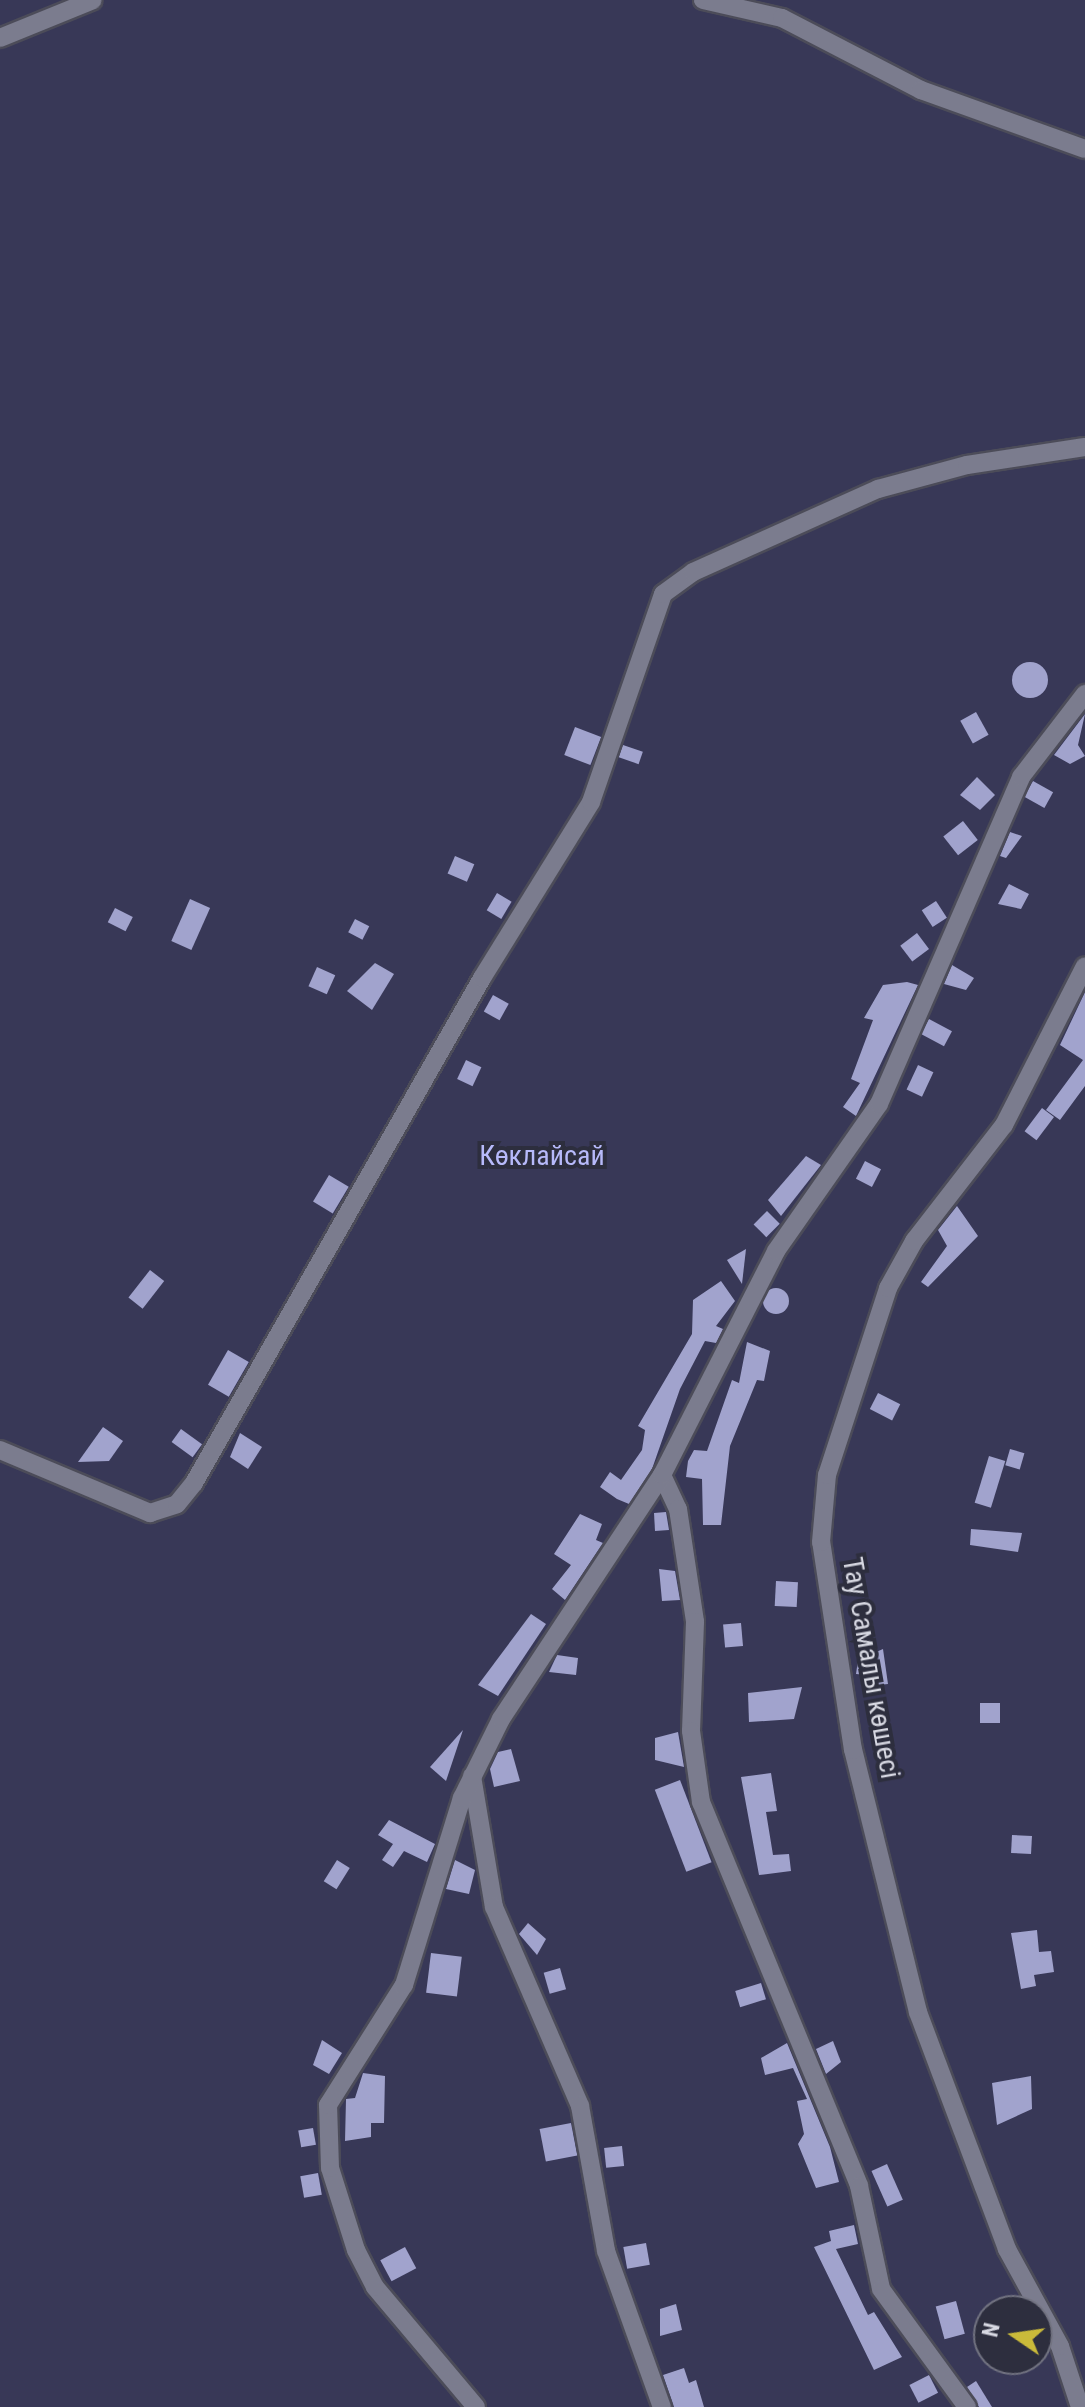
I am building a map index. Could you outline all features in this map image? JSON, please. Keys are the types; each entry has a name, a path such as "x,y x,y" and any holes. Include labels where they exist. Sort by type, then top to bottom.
{"street":[{"path":"0,38 93,0"},
{"path":"101,0 112,0"},
{"path":"703,0 782,18 921,90 1085,149"},
{"path":"0,1450 150,1513 177,1504 194,1483 482,978 591,802 663,594 707,565 878,489 967,465 1085,447"},
{"path":"476,2407 375,2287 336,2194 326,2120 344,2073 404,1985 472,1776 527,1676 662,1475 776,1251 900,1068 1021,777 1085,694"},
{"name":"Тау Самалы көшесі","path":"1080,2407 1060,2346 1007,2249 918,2012 853,1750 821,1542 827,1475 888,1288 914,1241 1004,1125 1085,966"},
{"path":"662,1475 678,1509 695,1622 691,1731 701,1802 859,2186 881,2289 967,2407"},
{"path":"472,1776 494,1907 580,2106 606,2251 662,2407"}],"green space":[{"name":"Көклайсай","path":"0,0 1085,0 1085,2407 0,2407"}],"building":[{"path":"1030,662 1042,668 1048,680 1042,692 1030,698 1018,692 1012,680 1018,668"},
{"path":"976,712 989,735 973,743 960,721"},
{"path":"1085,714 1078,745 1085,756 1070,764 1054,755"},
{"path":"575,727 601,737 590,765 564,755"},
{"path":"623,745 643,752 639,764 619,757"},
{"path":"977,777 995,795 980,810 960,795"},
{"path":"1033,781 1053,792 1044,808 1024,797"},
{"path":"963,821 978,840 958,855 943,836"},
{"path":"1010,832 1022,836 1006,858 1000,856"},
{"path":"455,856 474,864 467,882 448,873"},
{"path":"1009,884 1029,894 1021,909 998,904"},
{"path":"497,893 512,902 501,919 487,910"},
{"path":"190,899 210,908 191,950 171,941"},
{"path":"936,901 947,918 933,927 922,910"},
{"path":"115,908 133,917 126,931 108,922"},
{"path":"355,919 369,926 362,940 348,932"},
{"path":"917,933 929,949 912,962 900,946"},
{"path":"375,963 394,974 372,1010 347,991"},
{"path":"952,965 974,978 966,990 944,984"},
{"path":"317,967 335,975 327,994 308,986"},
{"path":"907,982 918,985 856,1116 843,1107 860,1083 851,1079 873,1020 864,1018 883,985"},
{"path":"1085,992 1085,1086 1060,1120 1046,1110 1083,1060 1060,1045"},
{"path":"493,995 509,1004 500,1020 484,1012"},
{"path":"929,1019 952,1031 944,1046 921,1034"},
{"path":"466,1060 481,1067 473,1086 457,1079"},
{"path":"918,1065 933,1072 922,1097 907,1089"},
{"path":"1042,1108 1054,1117 1037,1140 1025,1131"},
{"path":"806,1156 821,1165 781,1216 768,1200"},
{"path":"865,1161 881,1169 872,1187 856,1179"},
{"path":"329,1175 349,1187 333,1213 313,1202"},
{"path":"957,1206 978,1236 928,1287 921,1282 947,1246 938,1230"},
{"path":"767,1211 780,1224 766,1237 754,1224"},
{"path":"746,1249 742,1284 727,1260"},
{"path":"150,1270 164,1281 143,1309 128,1298"},
{"path":"721,1281 735,1301 716,1326 723,1329 716,1343 705,1341 680,1389 652,1469 629,1504 617,1499 600,1487 610,1472 621,1480 642,1450 645,1430 638,1426 692,1334 693,1300"},
{"path":"776,1288 785,1292 789,1301 785,1310 776,1314 767,1310 763,1301 767,1292"},
{"path":"747,1342 770,1351 764,1381 757,1380 730,1446 721,1525 703,1525 702,1479 686,1477 688,1461 694,1450 707,1451 732,1380 739,1383"},
{"path":"228,1350 249,1362 229,1397 208,1385"},
{"path":"878,1393 900,1404 892,1420 870,1409"},
{"path":"103,1427 123,1441 109,1461 78,1462"},
{"path":"181,1429 202,1444 193,1457 172,1442"},
{"path":"240,1433 262,1447 248,1469 230,1457"},
{"path":"1010,1449 1024,1453 1020,1469 1005,1465"},
{"path":"989,1456 1005,1461 991,1508 975,1503"},
{"path":"666,1512 669,1530 655,1531 654,1513"},
{"path":"580,1514 602,1524 596,1540 603,1543 565,1600 552,1589 571,1565 554,1554"},
{"path":"971,1529 1022,1533 1018,1552 970,1545"},
{"path":"659,1569 675,1571 680,1600 662,1601"},
{"path":"776,1581 798,1582 797,1607 775,1606"},
{"path":"531,1614 546,1624 498,1696 478,1685"},
{"path":"741,1623 743,1646 725,1647 723,1625"},
{"path":"883,1649 888,1684 869,1686 868,1675 856,1674 858,1660"},
{"path":"557,1655 578,1658 576,1675 549,1672"},
{"path":"802,1687 794,1719 749,1722 748,1693"},
{"path":"980,1703 1000,1703 1000,1723 980,1723"},
{"path":"463,1730 446,1781 430,1767"},
{"path":"678,1732 684,1767 655,1760 655,1738"},
{"path":"511,1749 520,1781 494,1787 490,1769 498,1752"},
{"path":"771,1773 777,1811 766,1812 773,1855 789,1854 791,1871 759,1875 741,1777"},
{"path":"680,1780 712,1862 686,1872 655,1790"},
{"path":"389,1820 435,1844 427,1862 404,1851 393,1867 382,1860 393,1844 378,1835"},
{"path":"1012,1835 1032,1836 1031,1854 1011,1853"},
{"path":"337,1860 350,1868 336,1889 324,1881"},
{"path":"455,1860 475,1870 469,1894 446,1889"},
{"path":"528,1923 546,1939 537,1955 519,1934"},
{"path":"1037,1930 1039,1952 1051,1951 1054,1972 1034,1975 1036,1986 1021,1989 1011,1933"},
{"path":"431,1953 462,1957 457,1996 426,1993"},
{"path":"560,1968 566,1989 550,1994 544,1973"},
{"path":"761,1983 766,1999 740,2007 735,1991"},
{"path":"322,2040 342,2053 329,2074 313,2065"},
{"path":"833,2041 841,2062 826,2074 816,2049"},
{"path":"787,2043 830,2147 839,2182 816,2188 798,2144 804,2134 797,2101 807,2099 793,2068 765,2075 761,2058"},
{"path":"363,2073 385,2076 384,2123 371,2123 371,2137 345,2141 346,2099 355,2098"},
{"path":"1031,2076 1032,2109 997,2125 992,2083"},
{"path":"571,2123 577,2155 546,2161 540,2129"},
{"path":"313,2128 316,2145 301,2147 298,2131"},
{"path":"622,2146 624,2166 606,2168 604,2148"},
{"path":"887,2164 903,2200 887,2207 871,2171"},
{"path":"318,2173 322,2195 304,2198 300,2176"},
{"path":"854,2225 858,2244 836,2249 868,2315 874,2312 902,2357 874,2370 814,2247 831,2241 829,2231"},
{"path":"646,2243 650,2265 627,2269 623,2247"},
{"path":"405,2247 416,2268 392,2281 380,2260"},
{"path":"956,2301 965,2334 945,2339 936,2306"},
{"path":"676,2304 682,2330 660,2336 660,2309"},
{"path":"684,2368 689,2383 696,2380 704,2407 674,2407 663,2375"},
{"path":"929,2375 938,2393 918,2403 909,2385"},
{"path":"976,2381 992,2407 979,2407 967,2387"}]}
